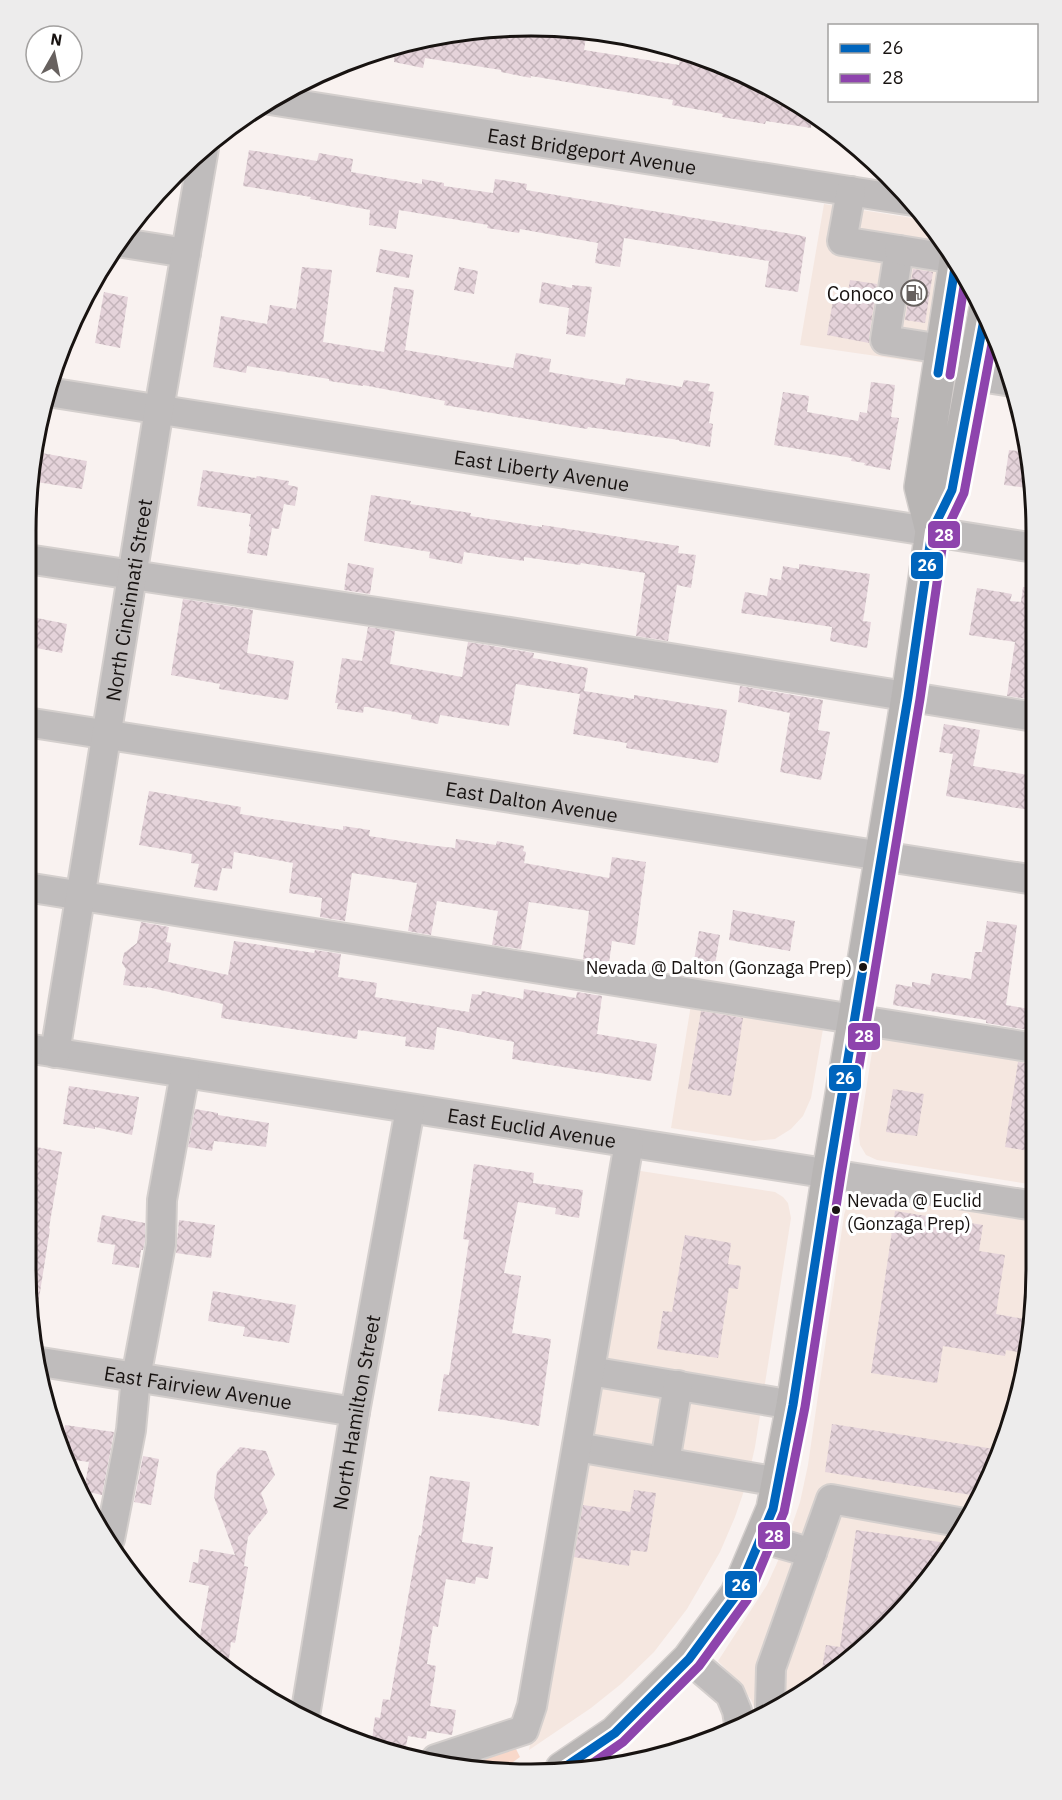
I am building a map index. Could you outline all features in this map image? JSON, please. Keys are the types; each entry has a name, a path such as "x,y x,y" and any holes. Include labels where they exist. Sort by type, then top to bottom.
{"main road":[{"path":"932,531 921,487 954,274"},
{"path":"572,1762 615,1733 689,1659 737,1594 773,1509 793,1405 908,697 932,531 952,490 982,329"}],"street":[{"name":"East Bridgeport Avenue","path":"284,102 897,198"},
{"name":"North Cincinnati Street","path":"55,1053 159,409 202,162"},
{"path":"851,191 842,241 944,258"},
{"path":"128,244 186,253"},
{"path":"899,250 885,340 942,349"},
{"path":"974,376 1002,380"},
{"name":"East Liberty Avenue","path":"56,393 1026,547"},
{"path":"36,560 503,631 1026,716"},
{"name":"East Dalton Avenue","path":"36,724 1026,879"},
{"path":"36,888 1026,1047"},
{"name":"East Euclid Avenue","path":"36,1050 1026,1205"},
{"path":"111,1532 131,1430 136,1377 161,1244 162,1200 184,1073"},
{"name":"North Hamilton Street","path":"306,1710 355,1412 410,1109"},
{"path":"445,1756 524,1730 532,1707 629,1143"},
{"name":"East Fairview Avenue","path":"45,1363 355,1412"},
{"path":"590,1371 793,1405"},
{"path":"665,1462 678,1385"},
{"path":"577,1447 779,1482"},
{"path":"770,1702 771,1668 831,1499 957,1522"},
{"path":"761,1538 812,1553"},
{"path":"689,1659 730,1694 744,1716"}],"shaded area":[{"path":"824,204 914,218 942,255 925,363 800,345"},
{"path":"694,986 827,1006 811,1098 803,1116 791,1129 775,1139 754,1141 671,1128"},
{"path":"878,1013 1026,1037 1026,1184 877,1160 866,1155 860,1145 859,1135"},
{"path":"628,1169 775,1192 788,1203 791,1218 755,1447 747,1482 735,1517 720,1552 687,1609 654,1652 621,1684 591,1708 529,1750"},
{"path":"871,1195 1026,1221 1025,1301 1016,1366 1000,1428 975,1488 960,1517 924,1570 881,1619 832,1662 806,1681 755,1710 752,1701 718,1661 767,1585 786,1543 800,1502 808,1465 844,1215 847,1205 861,1196"},
{"path":"511,1739 520,1757 511,1763 499,1763 476,1761 468,1754"}],"building":[{"path":"531,36 586,39 584,50 679,65 680,59 690,62 750,87 778,102 811,123 811,128 722,117 723,114 672,105 673,100 531,76 531,78 501,72 501,70 425,58 423,68 394,62 395,55 466,40"},
{"path":"249,150 317,161 319,153 353,159 351,172 422,184 422,179 444,183 444,186 493,193 495,179 527,184 526,190 806,237 798,292 765,287 769,261 624,238 620,267 595,263 598,243 520,229 519,233 487,228 488,225 399,210 396,229 369,225 370,210 310,199 311,197 243,186"},
{"path":"380,249 413,255 409,278 376,272"},
{"path":"302,267 332,270 323,342 384,352 394,287 414,290 405,350 513,368 516,353 551,359 549,372 625,385 626,378 682,387 684,380 710,384 708,391 714,392 709,423 713,424 710,447 679,440 588,427 587,429 444,405 445,401 363,385 329,381 329,379 247,366 246,373 213,367 221,316 267,324 270,305 296,309"},
{"path":"459,267 478,271 474,294 454,290"},
{"path":"913,269 933,272 925,323 905,320"},
{"path":"850,280 877,284 869,343 827,335 833,301 846,303"},
{"path":"542,282 572,288 572,285 592,287 585,337 566,334 569,308 539,303"},
{"path":"104,292 128,297 120,348 95,343"},
{"path":"871,382 895,385 891,417 899,418 890,470 851,461 852,458 774,445 783,392 809,396 807,412 858,421 860,412 867,413"},
{"path":"1009,450 1019,451 1024,488 1004,485"},
{"path":"42,453 87,461 82,489 39,482"},
{"path":"203,470 289,481 288,485 298,487 295,506 284,504 279,529 272,528 267,556 247,553 251,514 197,506"},
{"path":"371,495 411,501 410,504 471,513 470,516 679,546 678,553 696,555 691,588 677,585 668,641 636,636 645,573 581,563 580,565 524,557 524,561 464,552 462,564 429,558 430,552 364,541"},
{"path":"348,563 374,568 370,594 344,590"},
{"path":"799,564 870,574 863,621 871,622 867,648 830,641 832,627 741,613 745,592 767,596 770,578 781,580 783,566 799,569"},
{"path":"1023,587 1026,587 1026,699 1007,696 1015,642 969,635 977,588 1012,594 1010,601 1021,602"},
{"path":"183,599 253,610 247,653 294,661 288,700 219,689 220,684 171,675"},
{"path":"36,618 67,624 62,653 36,648"},
{"path":"368,627 395,631 390,664 462,677 468,642 534,653 533,658 588,668 584,691 634,699 634,695 727,710 718,763 626,748 627,743 573,734 580,694 516,684 509,726 440,715 438,724 411,719 412,715 368,707 364,707 363,713 337,709 338,703 335,703 342,658 362,661"},
{"path":"740,686 823,700 818,730 830,732 821,780 780,772 790,713 738,702"},
{"path":"944,724 980,730 973,766 1026,775 1026,809 946,796 953,754 939,752"},
{"path":"149,791 241,807 240,814 343,830 343,826 370,830 369,836 428,845 455,848 456,839 496,845 497,841 524,846 523,851 526,852 524,863 609,878 612,857 646,862 635,945 612,941 609,963 583,959 589,911 529,902 521,949 492,945 498,911 437,901 431,935 408,931 417,883 352,873 345,921 320,917 322,898 289,893 293,863 234,852 232,869 222,868 217,891 194,887 199,864 191,863 192,854 139,845"},
{"path":"733,910 795,921 790,951 729,940"},
{"path":"987,921 1017,925 1006,1005 1026,1008 1026,1030 986,1023 986,1020 893,1005 896,984 912,987 912,982 930,985 932,973 971,979 975,952 982,952"},
{"path":"141,922 169,927 166,942 171,943 168,962 228,975 234,941 314,953 315,950 341,954 338,977 377,983 375,997 469,1012 472,994 481,995 482,991 523,999 524,989 576,998 577,992 602,996 597,1034 657,1044 651,1081 512,1059 514,1042 437,1027 434,1050 405,1046 406,1037 358,1030 357,1039 221,1018 223,1004 147,987 123,985 126,969 122,963 124,953 137,943"},
{"path":"699,931 720,935 714,970 693,966"},
{"path":"701,1011 743,1018 731,1096 688,1089"},
{"path":"1018,1062 1026,1063 1026,1150 1005,1147"},
{"path":"69,1086 139,1097 132,1135 95,1127 95,1129 63,1124"},
{"path":"893,1089 924,1094 917,1136 886,1132"},
{"path":"195,1109 269,1123 266,1147 214,1141 212,1151 188,1147"},
{"path":"36,1147 62,1152 38,1307"},
{"path":"474,1164 534,1173 533,1183 583,1190 579,1218 555,1214 556,1208 518,1202 504,1273 521,1276 512,1333 551,1339 539,1426 438,1411 444,1374 449,1375 469,1240 463,1239"},
{"path":"895,1211 983,1225 979,1251 1005,1255 996,1314 1023,1319 1019,1352 1006,1350 1005,1356 943,1346 937,1383 871,1373"},
{"path":"102,1215 145,1223 145,1242 141,1250 139,1268 112,1264 115,1245 97,1242"},
{"path":"179,1220 215,1225 211,1258 176,1253"},
{"path":"685,1235 731,1243 728,1264 741,1266 738,1289 729,1288 718,1358 657,1349 663,1311 672,1312"},
{"path":"213,1291 296,1305 289,1343 243,1336 245,1327 208,1321"},
{"path":"832,1424 992,1449 971,1495 825,1472"},
{"path":"65,1425 114,1432 102,1495 89,1492 85,1484 89,1462 75,1460 64,1432"},
{"path":"240,1447 266,1451 275,1475 261,1493 268,1512 248,1537 244,1566 248,1567 235,1643 231,1642 229,1659 200,1636 209,1586 189,1582 193,1562 198,1563 200,1549 235,1555 214,1497 217,1472"},
{"path":"143,1456 159,1459 151,1505 134,1502"},
{"path":"430,1476 470,1482 462,1542 493,1547 488,1579 476,1577 475,1584 446,1579 438,1627 433,1626 427,1664 436,1666 430,1706 456,1710 452,1735 427,1731 426,1739 408,1736 406,1746 372,1738 375,1717 380,1718 383,1699 390,1700 419,1535 421,1536"},
{"path":"634,1490 656,1493 647,1552 631,1550 629,1566 574,1557 583,1505 630,1512"},
{"path":"856,1530 944,1543 924,1570 881,1619 822,1669 826,1645 840,1647"}],"transit line":[{"name":"26","path":"938,373 954,274"},
{"name":"28","path":"950,375 963,290"},
{"name":"26","path":"572,1762 615,1733 689,1659 737,1594 773,1509 793,1405 908,697 932,531 952,490 982,329"},
{"name":"28","path":"598,1760 623,1742 699,1666 747,1600 784,1512 805,1407 920,699 944,535 964,493 991,349"}],"place":[{"name":"Conoco","path":"914,293"},
{"name":"Nevada @ Dalton (Gonzaga Prep)","path":"863,967"},
{"name":"Nevada @ Euclid (Gonzaga Prep)","path":"836,1210"}]}
